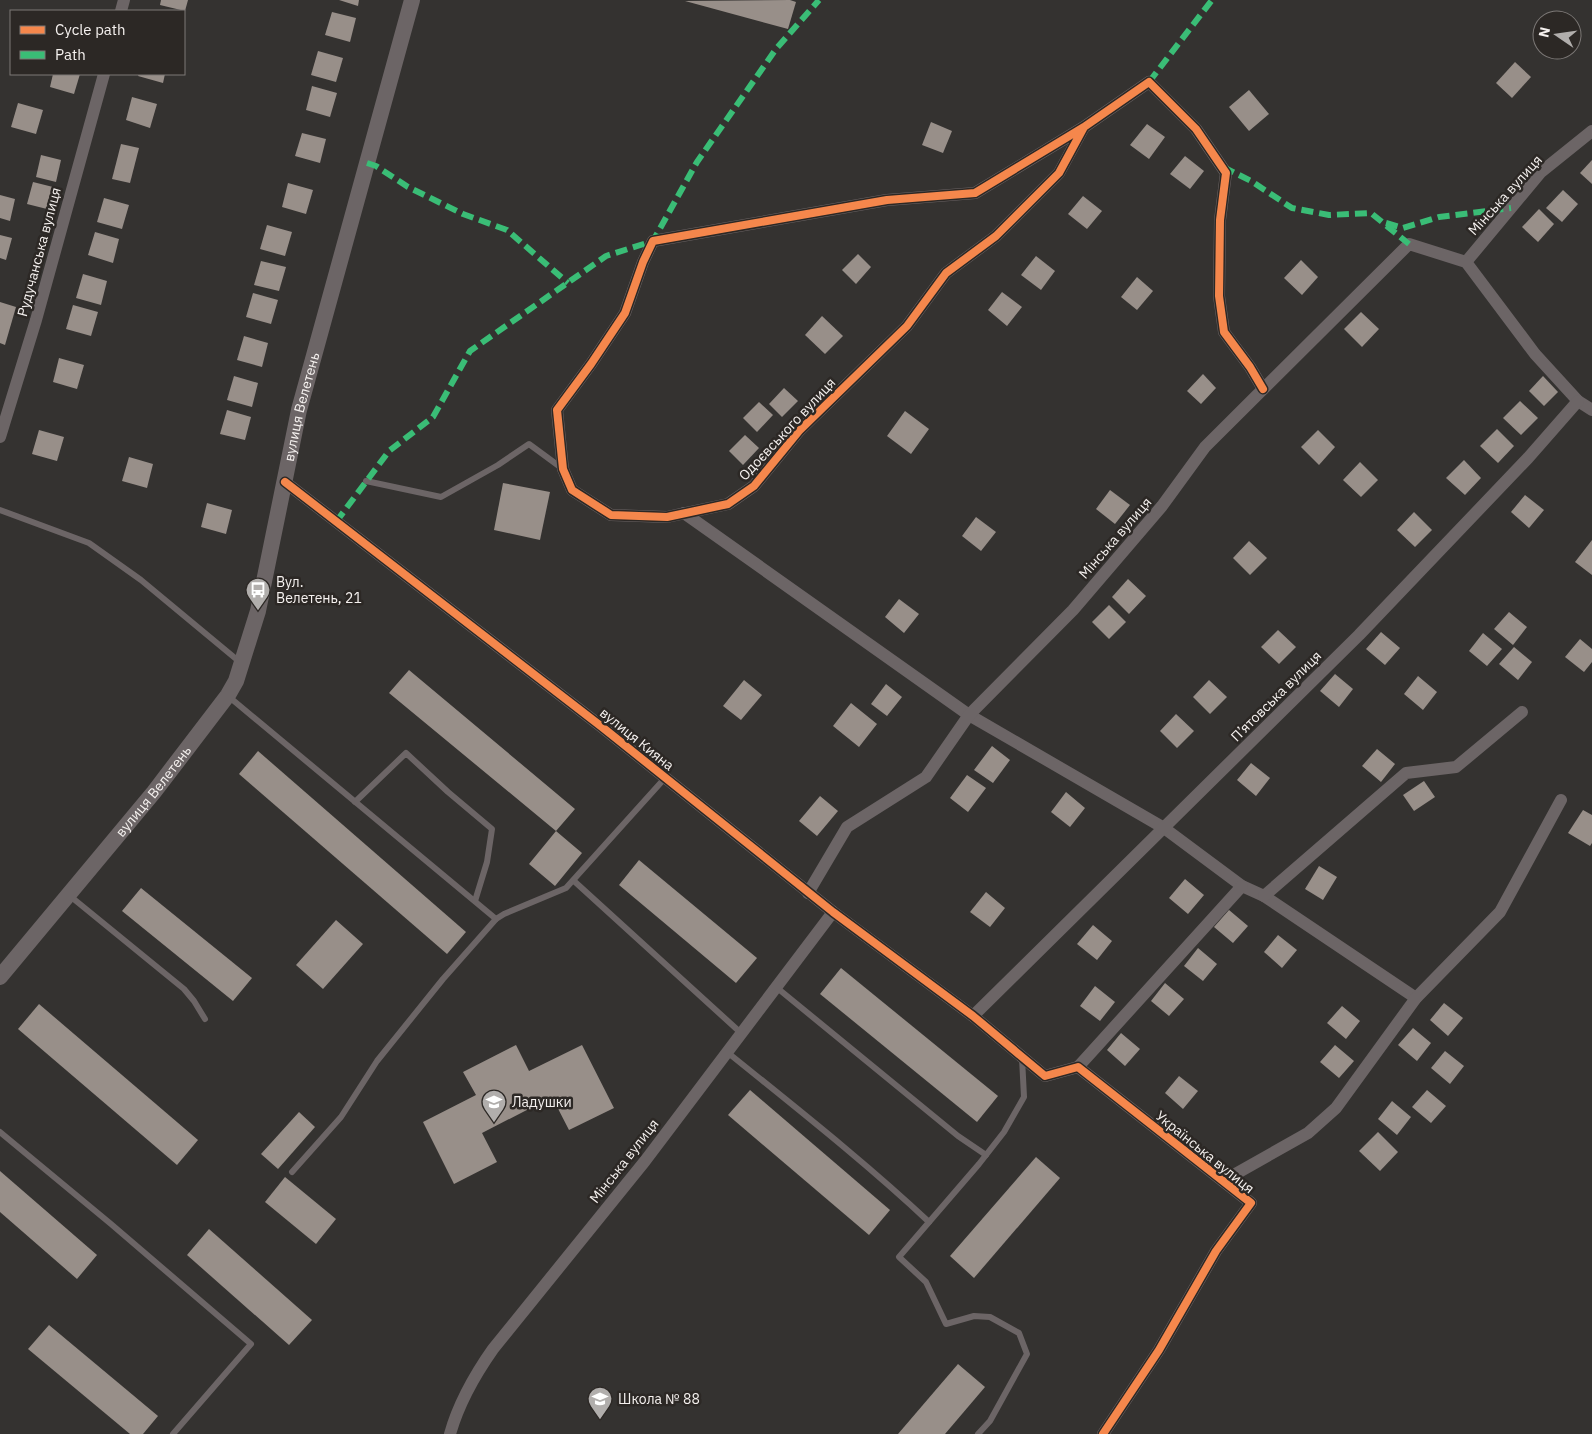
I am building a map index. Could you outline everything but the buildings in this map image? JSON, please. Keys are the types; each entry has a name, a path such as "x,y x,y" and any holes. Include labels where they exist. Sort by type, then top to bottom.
{"street":[{"name":"вулиця Велетень","path":"0,977 154,792 228,695 236,681 258,611 299,410 412,0"},
{"name":"Рудучанська вулиця","path":"0,437 36,320 104,75"},
{"name":"Одоєвського вулиця","path":"1084,126 1059,173 996,236 946,273 906,326 799,431 754,486 728,504 667,517 611,515 572,490 563,469 557,410 625,313 643,262 653,241 887,200 975,193 1084,126 1149,82 1196,129 1226,173 1220,220 1219,296 1224,332 1250,367 1263,389"},
{"name":"Мінська вулиця","path":"808,893 847,827 926,777 969,715 1073,610 1162,506 1205,447 1409,244 1466,262 1541,172 1592,131"},
{"path":"1466,262 1535,354 1578,400 1592,410"},
{"name":"П’ятовська вулиця","path":"973,1016 1366,628 1528,458 1578,400"},
{"name":"вулиця Кияна","path":"285,482 666,778 808,893 973,1016"},
{"path":"684,513 969,715 1164,828 1242,886 1264,896 1416,998"},
{"path":"1264,896 1406,773 1456,767 1522,712"},
{"path":"1223,1181 1308,1133 1336,1108 1416,998 1500,912 1562,800"},
{"path":"973,1016 1045,1076 1078,1067 1242,886"},
{"name":"Мінська вулиця","path":"450,1434 457,1409 467,1388 491,1352 645,1161 833,912"},
{"name":"Українська вулиця","path":"1078,1067 1250,1202 1216,1251 1159,1350 1103,1434"}],"lane":[{"path":"366,481 441,497 498,465 529,444 563,469"},
{"path":"0,510 89,543 140,580 242,663"},
{"path":"228,695 496,919"},
{"path":"355,802 406,753 448,792 492,828 488,862 475,902"},
{"path":"292,1172 341,1117 383,1054 443,979 496,919 566,888 666,778"},
{"path":"574,881 741,1033"},
{"path":"69,895 184,989 205,1019"},
{"path":"776,987 958,1136 986,1155"},
{"path":"726,1052 818,1125 929,1222"},
{"path":"978,1434 990,1421 1027,1354 1018,1333 990,1317 974,1316 946,1324 926,1282 899,1256 1004,1132 1024,1097 1022,1056"},
{"path":"0,1132 251,1344 173,1434"}],"marked path":[{"path":"336,522 389,451 433,417 470,351 606,256 653,241 697,162 776,49 819,0"},
{"path":"1149,82 1212,0"},
{"path":"367,163 376,166 408,187 463,214 507,230 568,283"},
{"path":"1223,167 1251,181 1292,208 1329,215 1371,213 1409,244"},
{"path":"1386,223 1403,228 1439,217 1511,208"}],"cycle path":[{"path":"1084,127 975,193 887,200 653,241 643,262 625,313 557,410 563,469 572,490 611,515 667,517 728,504 754,486 799,431 907,326 946,273 996,236 1059,173 1084,127 1149,82 1196,129 1226,173 1220,220 1219,296 1224,332 1250,367 1263,389"},
{"path":"285,482 602,727 833,912 973,1016 1045,1076 1078,1067 1251,1203 1216,1251 1159,1350 1103,1434"}],"place":[{"name":"Вул. Велетень, 21","path":"258,611"},
{"name":"Ладушки","path":"494,1123"},
{"name":"Школа № 88","path":"600,1420"}]}
